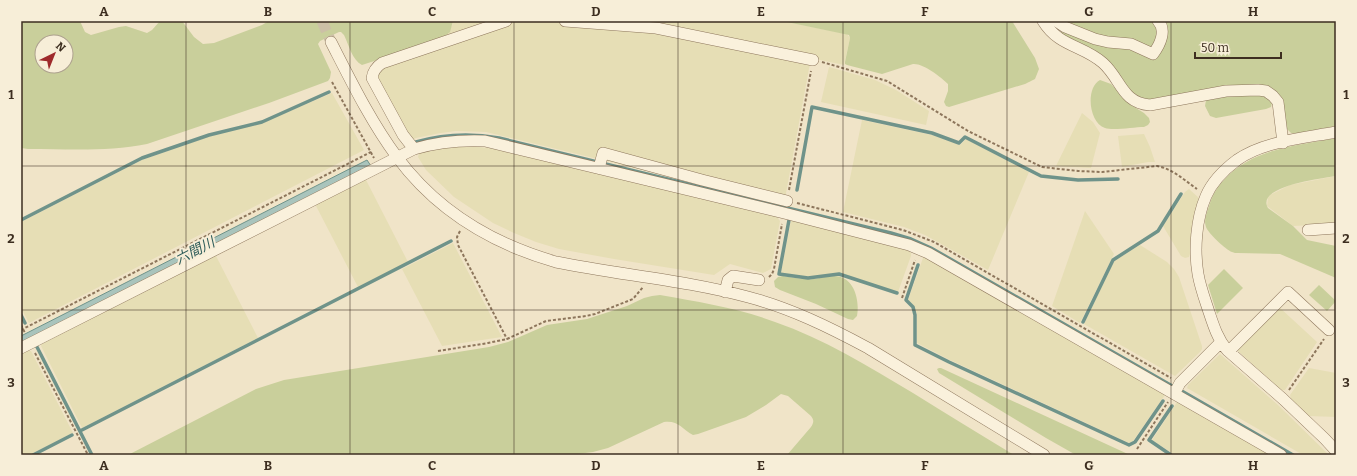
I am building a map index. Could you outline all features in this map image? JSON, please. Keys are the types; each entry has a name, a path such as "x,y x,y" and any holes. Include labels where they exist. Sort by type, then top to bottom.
{"street":[{"path":"414,149 403,135 372,78 376,67 382,63 506,21"},
{"path":"565,21 656,28 813,60"},
{"path":"1043,21 1056,37 1102,62 1117,79 1127,96 1141,104 1150,105 1226,91 1266,91 1278,102 1283,143"},
{"path":"1056,21 1065,27 1095,39 1130,44 1153,54 1158,48 1163,32 1163,27 1158,21"},
{"path":"331,42 362,101 397,157 428,192 465,221 486,235 532,255 556,262 725,292 780,307 810,318 839,332 887,359 1044,455"},
{"path":"1336,132 1283,143 1250,152 1225,170 1215,181 1206,196 1200,214 1196,253 1198,273 1203,293 1216,333 1221,342 1229,351 1283,399 1336,451"},
{"path":"26,346 414,149 442,142 485,141 601,163 784,213 894,240 919,249 1280,455"},
{"path":"601,163 603,153 787,201"},
{"path":"1308,230 1336,228"},
{"path":"725,292 728,280 733,276 759,280"},
{"path":"1229,351 1288,292 1329,330"},
{"path":"1174,394 1180,383 1221,342"}],"path":[{"path":"787,201 813,60 887,81 968,130 1042,167 1102,172 1157,166 1173,172 1206,196"},
{"path":"332,82 369,148"},
{"path":"22,329 371,152"},
{"path":"759,280 769,278 772,274 784,213"},
{"path":"465,221 457,237 458,245 507,339"},
{"path":"902,298 919,249"},
{"path":"438,351 507,339 546,321 586,316 633,299"},
{"path":"21,325 25,332"},
{"path":"1283,399 1322,342"},
{"path":"26,346 88,455"},
{"path":"1136,449 1174,394"}],"shaded area":[{"path":"453,21 782,21 847,34 850,38 844,65 811,58 784,204 486,132 456,131 441,133 416,138 405,143 370,71 452,26"},
{"path":"829,67 875,80 896,90 929,111 926,125 821,102"},
{"path":"332,93 364,150 29,323 21,308 21,222 142,160 210,136 262,123"},
{"path":"1082,113 1093,122 1100,133 1091,168 1056,166"},
{"path":"862,120 932,135 960,145 966,139 1029,172 988,270 925,235 904,227 843,212"},
{"path":"1144,134 1155,162 1122,167 1118,136"},
{"path":"471,146 496,149 777,217 780,221 771,269 763,273 730,264 714,275 559,249 514,233 493,223 454,197 426,170 418,157 419,153 443,147"},
{"path":"1336,176 1336,224 1293,226 1267,206 1270,195 1290,185"},
{"path":"365,178 408,262 358,287 315,204"},
{"path":"1189,189 1199,198 1191,233 1190,254 1189,257 1185,258 1181,256 1163,226 1185,192"},
{"path":"1085,211 1114,254 1080,323 1052,306"},
{"path":"791,220 908,250 911,253 911,256 898,292 839,273 808,277 781,273"},
{"path":"453,243 502,337 442,346 402,269"},
{"path":"1140,245 1167,262 1179,277 1202,346 1200,352 1175,376 1084,324 1114,261"},
{"path":"215,254 258,338 82,428 41,346 42,342"},
{"path":"925,257 1165,395 1133,441 1129,443 950,360 917,343 917,314 914,306 908,300 923,258"},
{"path":"1279,307 1317,342 1285,390 1281,390 1237,350"},
{"path":"27,350 31,351 73,433 29,455 21,455 21,353"},
{"path":"1220,354 1278,405 1329,455 1303,455 1187,388 1188,385"},
{"path":"1309,368 1336,373 1336,417 1309,416 1291,399 1290,395"},
{"path":"1177,402 1270,455 1175,455 1152,440"}],"green space":[{"path":"21,21 80,21 85,32 91,35 126,26 147,33 160,21 182,21 194,37 203,44 214,43 269,21 453,21 450,32 441,39 362,65 353,56 344,35 339,32 320,41 318,44 331,72 328,81 269,103 147,144 132,147 102,149 21,148"},
{"path":"782,21 1012,21 1035,58 1039,69 1035,79 1025,84 949,107 946,106 944,102 948,91 948,84 927,68 913,64 882,74 847,65 845,62 850,38 849,35"},
{"path":"1057,21 1336,21 1336,126 1297,134 1291,133 1287,129 1276,93 1150,101 1136,97 1067,39 1062,34"},
{"path":"1100,80 1111,84 1131,105 1144,113 1149,118 1150,122 1148,125 1144,127 1109,129 1100,125 1095,120 1092,113 1091,97 1095,84"},
{"path":"1265,95 1272,103 1271,107 1266,109 1216,118 1210,116 1205,106 1206,100 1226,96"},
{"path":"1336,138 1336,176 1293,184 1271,194 1267,200 1268,208 1293,226 1307,240 1336,246 1336,278 1280,254 1236,253 1229,251 1207,230 1205,218 1213,196 1222,182 1235,169 1248,161 1276,150"},
{"path":"1224,269 1243,288 1217,314 1208,285"},
{"path":"783,276 811,279 833,276 846,280 851,284 856,296 858,310 857,316 853,320 848,319 816,304 780,290 775,287 774,281 778,277"},
{"path":"1319,285 1336,301 1327,311 1309,295"},
{"path":"660,295 747,313 811,336 879,373 1014,455 787,455 811,427 813,424 813,419 788,396 781,394 746,417 698,434 693,435 673,422 664,422 608,448 593,452 570,455 128,455 256,389 284,380 489,347 508,342 547,325 587,319 627,306 644,298"},
{"path":"939,368 1130,455 1076,455 939,373 937,369"}],"water":[{"name":"六間川","path":"367,160 371,166 21,343 21,336"}],"waterway":[{"path":"21,220 142,158 209,135 262,122 329,92"},
{"path":"797,190 812,107 932,133 959,143 965,137 1041,176 1078,180 1118,179"},
{"path":"416,142 437,137 458,135 478,135 499,138 911,239 931,248 1174,387"},
{"path":"1083,322 1113,260 1158,231 1181,194"},
{"path":"789,220 779,274 808,278 839,274 897,293"},
{"path":"80,431 451,241"},
{"path":"918,265 906,300 913,307 915,315 915,345 1129,445 1135,442 1163,401"},
{"path":"21,315 25,323"},
{"path":"37,347 92,455"},
{"path":"1180,390 1293,455"},
{"path":"1171,455 1149,440 1172,406"},
{"path":"33,455 72,435"}],"tunnel":[{"path":"322,21 331,42"}]}
